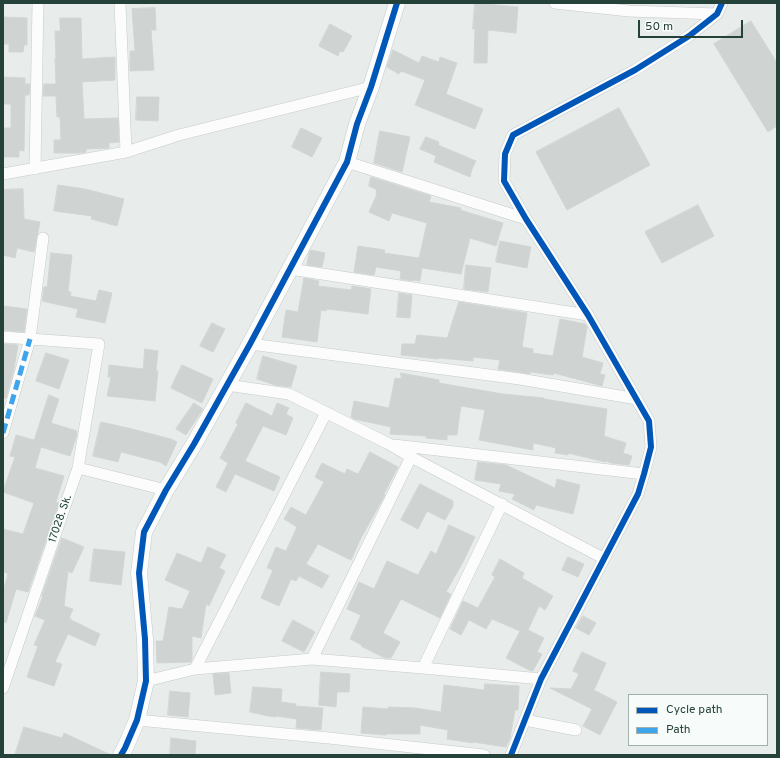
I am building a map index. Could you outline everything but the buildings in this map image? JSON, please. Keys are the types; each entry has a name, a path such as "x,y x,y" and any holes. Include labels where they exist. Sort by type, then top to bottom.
{"street":[{"path":"36,168 38,3"},
{"path":"120,3 126,152"},
{"path":"121,755 137,720 146,681 145,639 139,573 144,532 166,490 194,444 250,344 347,162 357,124 371,87 397,3"},
{"path":"555,3 717,14"},
{"path":"511,755 541,679 603,558 638,494 651,447 649,421 637,399 588,315 526,219 504,181 505,154 513,135 635,70 689,36 717,14 722,3"},
{"path":"3,174 126,152 179,135 371,87"},
{"path":"347,162 526,219"},
{"path":"3,434 30,339 43,238"},
{"path":"290,269 588,315"},
{"path":"3,336 30,339"},
{"name":"17028. Sk.","path":"3,688 78,468 99,344 30,339"},
{"path":"250,344 520,379 637,399"},
{"path":"227,385 289,394 389,444 603,558"},
{"path":"195,669 326,413"},
{"path":"389,444 644,474"},
{"path":"312,659 411,456"},
{"path":"78,468 166,490"},
{"path":"423,668 502,504"},
{"path":"146,681 195,669 312,659 541,679"},
{"path":"137,720 329,738 484,755"},
{"path":"525,720 576,730"}],"marked path":[{"path":"3,433 30,339"}],"cycle path":[{"path":"121,755 137,720 146,681 145,639 139,573 144,532 166,490 194,444 250,344 347,162 357,124 371,87 397,3"},
{"path":"511,755 541,679 638,494 651,447 649,421 588,315 526,219 504,181 505,154 513,135 635,70 689,36 717,14 722,3"}]}
